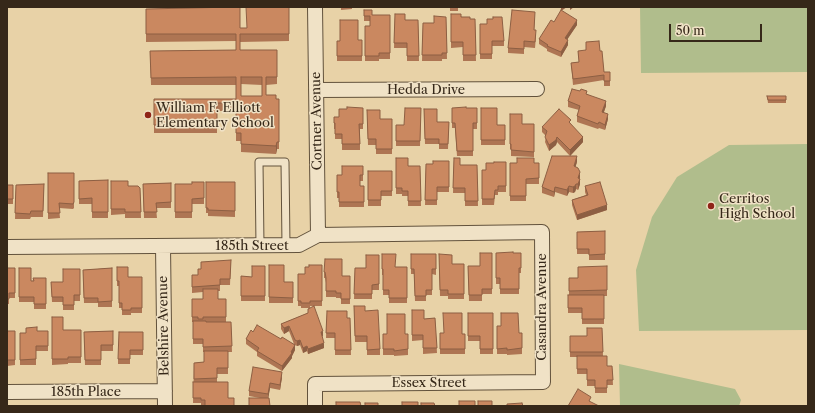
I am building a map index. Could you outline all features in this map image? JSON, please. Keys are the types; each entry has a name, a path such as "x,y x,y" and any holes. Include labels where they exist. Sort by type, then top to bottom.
{"street":[{"name":"Cortner Avenue","path":"315,7 318,235"},
{"name":"Hedda Drive","path":"316,90 537,89"},
{"name":"185th Street","path":"7,247 298,246 318,235 542,232"},
{"name":"Casandra Avenue","path":"542,232 542,382"},
{"name":"Belshire Avenue","path":"163,246 165,406"},
{"name":"Essex Street","path":"315,406 315,384 542,382"},
{"name":"185th Place","path":"7,392 165,391"}],"lane":[{"path":"260,246 259,162 285,162 286,246"}],"green space":[{"path":"640,7 808,7 808,72 641,73"},
{"path":"808,144 808,330 639,331 636,270 652,217 677,177 729,145"},
{"path":"619,364 735,389 741,400 739,406 620,406"}],"building":[{"path":"240,7 240,28 247,28 246,7 289,7 289,34 240,34 240,50 277,50 277,77 266,77 266,95 276,95 276,99 279,99 279,142 277,142 276,146 241,144 241,133 236,133 236,103 217,103 217,125 154,125 154,99 236,99 236,77 151,78 150,51 236,50 236,34 146,34 146,9","holes":["241,77 262,77 262,96 241,96"]},
{"path":"364,10 372,10 372,15 390,15 390,53 379,53 379,56 365,56 365,26 370,26 370,16 364,16"},
{"path":"512,10 535,12 535,42 524,41 524,49 508,48"},
{"path":"561,10 577,20 565,38 568,40 561,52 547,46 548,45 539,39 551,20 554,22"},
{"path":"395,14 405,14 405,20 418,20 419,56 407,56 407,43 394,43"},
{"path":"451,14 461,14 461,17 470,17 470,19 475,19 476,55 463,55 463,42 451,42"},
{"path":"434,16 446,17 447,53 442,53 442,55 422,55 423,23 434,23"},
{"path":"493,17 502,17 504,41 492,41 492,54 480,54 480,24 487,24 487,19 493,19"},
{"path":"340,20 358,20 358,40 362,40 362,56 337,56 337,41 340,41"},
{"path":"599,41 600,51 602,51 604,72 610,72 610,81 604,81 604,75 573,79 571,63 579,62 578,51 586,50 586,42"},
{"path":"572,89 587,91 586,94 606,101 602,112 608,114 605,125 577,116 580,106 568,101"},
{"path":"767,96 786,96 786,100 768,100"},
{"path":"347,107 363,108 363,124 359,124 360,144 342,144 342,134 335,134 334,117 339,117 339,109 347,109"},
{"path":"405,108 421,108 420,141 396,141 396,125 404,125"},
{"path":"452,108 477,108 477,123 473,123 473,151 457,151 455,123 452,123"},
{"path":"481,108 497,108 497,125 505,125 505,140 481,140"},
{"path":"424,109 437,109 437,122 449,122 448,144 439,144 439,139 425,139"},
{"path":"559,109 571,120 569,122 583,137 570,150 557,137 556,140 549,145 545,137 547,131 542,127"},
{"path":"367,110 380,110 380,119 392,119 392,149 376,149 376,139 368,139"},
{"path":"510,114 522,114 522,124 534,124 534,152 511,150"},
{"path":"552,156 577,156 574,166 578,168 580,172 578,184 573,187 569,186 567,190 555,187 554,192 542,187"},
{"path":"396,158 408,158 408,166 420,166 421,201 408,201 408,191 402,191 402,188 396,188"},
{"path":"454,158 460,158 460,165 477,165 478,201 465,201 465,188 453,188"},
{"path":"517,158 534,158 534,163 539,163 539,178 526,179 526,196 510,196 510,163 517,163"},
{"path":"433,161 449,161 449,187 437,187 437,200 425,200 426,164 433,164"},
{"path":"506,162 506,186 498,186 498,190 495,190 494,199 482,199 482,170 486,170 486,163"},
{"path":"342,166 363,166 363,175 360,175 360,186 364,186 364,202 339,202 339,192 337,192 337,175 342,175"},
{"path":"368,171 392,171 392,191 381,191 381,200 368,200"},
{"path":"48,173 74,173 74,202 73,204 59,203 60,213 48,213"},
{"path":"108,180 108,212 92,212 92,198 79,199 79,181"},
{"path":"111,181 128,181 128,186 138,186 140,188 141,212 125,212 125,209 111,209"},
{"path":"192,182 204,182 204,198 192,199 192,212 175,212 175,184 192,184"},
{"path":"206,182 235,182 235,211 208,210 208,208 206,208"},
{"path":"600,182 607,205 577,215 572,200 588,195 585,186"},
{"path":"171,183 171,202 156,203 157,212 144,212 143,184"},
{"path":"44,184 43,211 31,211 30,214 15,213 16,185"},
{"path":"7,185 13,185 13,199 7,199"},
{"path":"605,231 605,254 589,255 589,249 577,249 577,232"},
{"path":"480,253 492,253 492,289 482,289 482,295 469,295 468,266 480,266"},
{"path":"496,253 521,253 519,289 500,289 500,278 496,278"},
{"path":"382,254 396,254 395,267 407,267 407,298 389,298 389,290 383,290"},
{"path":"411,254 436,254 436,269 432,269 432,290 426,290 426,296 415,296 414,269 411,269"},
{"path":"439,254 452,255 452,264 464,264 464,294 448,294 448,290 440,290"},
{"path":"366,255 379,255 379,284 372,285 372,294 354,294 355,268 366,268"},
{"path":"325,259 342,259 342,276 350,276 350,299 341,299 341,293 336,293 336,291 326,291 326,278 324,272"},
{"path":"231,260 230,279 220,279 220,285 192,287 192,275 198,275 198,269 201,269 201,262"},
{"path":"269,265 284,265 284,282 293,282 293,298 269,297"},
{"path":"309,265 322,265 322,301 301,303 301,301 298,301 298,274 305,274 305,267 309,267"},
{"path":"252,266 265,266 265,296 241,296 241,276 252,277"},
{"path":"607,266 607,290 569,291 569,278 578,278 578,267"},
{"path":"117,267 128,267 128,277 142,277 142,308 122,310 122,303 119,303 119,281 117,281"},
{"path":"7,268 15,268 15,293 9,293 9,299 7,299"},
{"path":"19,268 31,268 31,281 34,281 33,278 46,278 46,304 34,304 34,297 19,297"},
{"path":"112,268 112,301 98,302 98,298 84,298 83,270"},
{"path":"63,269 80,269 80,295 74,295 74,305 63,305 63,297 52,297 51,282 63,282"},
{"path":"203,289 218,289 218,299 226,299 226,317 203,317 203,319 198,319 198,317 192,317 192,299 203,299"},
{"path":"568,295 604,295 604,319 582,319 582,308 568,308"},
{"path":"314,306 323,331 321,332 324,343 308,349 307,346 303,348 300,340 295,340 289,326 284,328 281,324 308,313 308,309"},
{"path":"354,306 365,306 365,311 378,310 380,349 367,350 367,336 355,336"},
{"path":"412,310 424,310 424,319 435,318 437,348 423,348 423,335 412,335"},
{"path":"327,311 347,311 347,318 350,318 351,350 335,350 335,333 326,333"},
{"path":"443,313 462,313 462,334 465,334 465,349 440,349 440,333 444,333"},
{"path":"468,313 493,313 493,349 480,349 480,336 468,336"},
{"path":"501,313 518,313 519,333 522,333 522,348 507,350 507,348 497,349 497,326 501,326"},
{"path":"387,314 405,314 405,334 408,334 408,349 394,351 394,349 383,349 383,334 387,334"},
{"path":"52,317 63,317 63,330 81,330 81,357 52,359"},
{"path":"193,321 231,322 232,346 203,347 203,339 193,339"},
{"path":"257,325 281,339 282,337 295,345 291,352 292,353 282,366 257,351 259,348 246,339 251,330 253,332"},
{"path":"37,327 37,331 48,331 48,346 36,346 36,359 20,360 20,333 26,333 26,328"},
{"path":"587,328 602,328 603,352 570,352 570,336 587,336"},
{"path":"7,331 15,331 15,360 7,360"},
{"path":"113,331 113,345 101,345 101,360 85,360 84,332"},
{"path":"119,332 143,332 143,350 130,350 130,359 118,359"},
{"path":"204,351 228,351 228,368 217,368 217,378 194,379 194,363 204,362"},
{"path":"577,356 607,356 607,366 612,366 613,380 607,380 607,388 595,388 595,380 587,380 587,369 577,369"},
{"path":"253,367 282,372 280,385 270,383 268,394 249,391"},
{"path":"193,382 228,382 228,398 234,398 234,406 205,406 205,400 201,400 201,398 193,398"},
{"path":"578,389 591,397 589,401 599,406 568,406"},
{"path":"249,398 269,398 270,406 249,406"},
{"path":"459,401 475,401 475,406 459,406"},
{"path":"478,401 492,401 492,406 478,406"},
{"path":"336,402 360,402 361,406 336,406"},
{"path":"402,402 418,402 418,406 402,406"},
{"path":"365,403 378,403 378,406 365,406"},
{"path":"421,403 434,403 435,406 421,406"},
{"path":"522,403 523,406 507,406 507,404"}],"place":[{"name":"William F. Elliott Elementary School","path":"148,115"},
{"name":"Cerritos High School","path":"711,206"}]}
